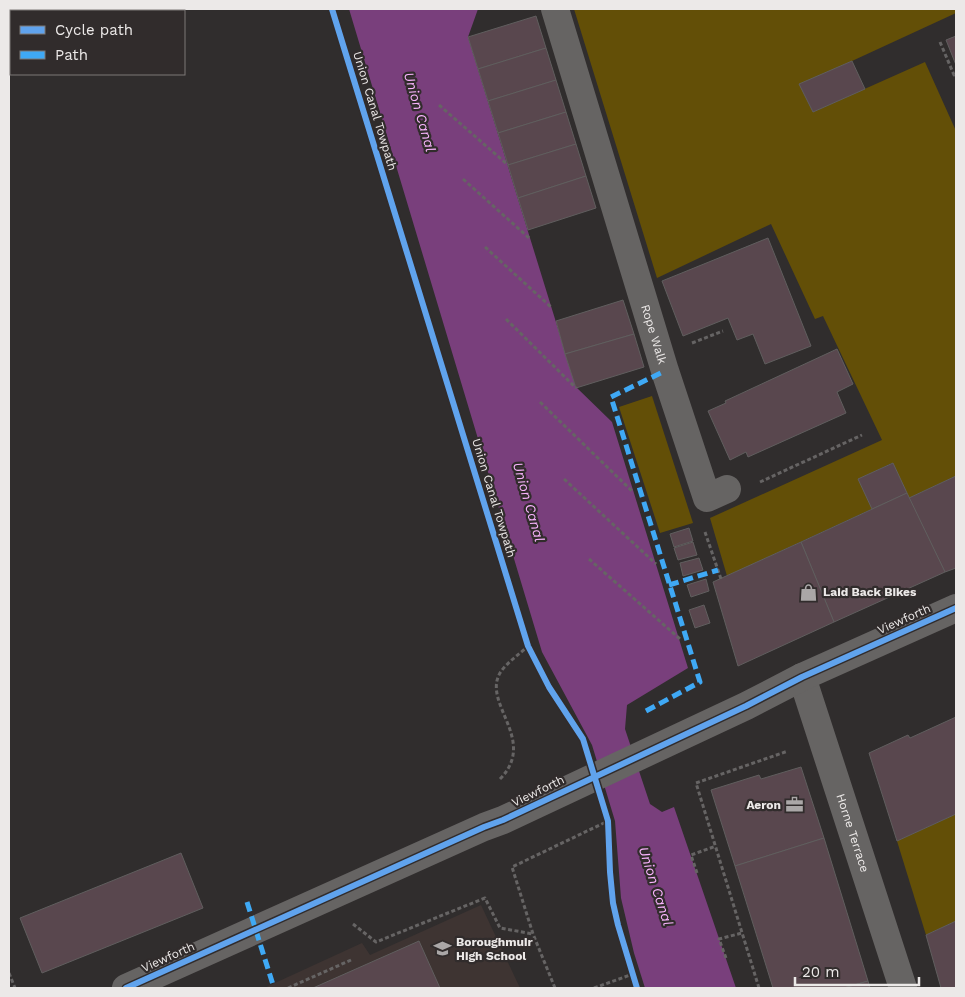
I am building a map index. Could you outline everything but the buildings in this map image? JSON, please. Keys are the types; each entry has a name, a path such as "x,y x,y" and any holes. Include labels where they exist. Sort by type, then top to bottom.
{"street":[{"name":"Rope Walk","path":"555,9 666,371 717,494"},
{"name":"Viewforth","path":"126,988 503,820 746,706 802,677 956,608"},
{"name":"Horne Terrace","path":"802,677 903,988"}],"path":[{"path":"940,42 954,75 956,74"},
{"path":"439,105 508,165"},
{"path":"463,179 529,238"},
{"path":"485,247 552,308"},
{"path":"506,318 576,388"},
{"path":"540,402 632,491"},
{"path":"721,579 701,519 717,494 739,492 862,435"},
{"path":"564,479 656,564"},
{"path":"589,559 680,639"},
{"path":"525,636 531,653"},
{"path":"500,780 512,763 515,749 498,693 498,679 500,672 528,646"},
{"path":"759,988 696,783 822,739"},
{"path":"606,812 609,830"},
{"path":"555,988 533,934 512,867 608,821"},
{"path":"697,873 691,855 716,846"},
{"path":"322,900 376,942 485,898 500,928 533,934"},
{"path":"726,958 719,939 742,933"},
{"path":"288,988 351,960"},
{"path":"594,988 634,978 630,965"},
{"path":"9,973 15,988"}],"shaded area":[{"path":"574,9 956,9 956,13 800,85 813,112 925,62 956,131 956,476 909,498 892,463 859,479 872,509 727,576 710,518 882,440 823,316 815,319 771,224 657,278"},
{"path":"652,396 693,523 660,533 619,407"},
{"path":"956,814 956,921 926,935 897,841"},
{"name":"Boroughmuir High School","path":"481,905 520,988 264,988 362,943 370,955"}],"water":[{"name":"Union Canal","path":"349,9 478,9 468,37 576,387 612,422 688,668 627,705 625,729 650,804 662,812 674,807 736,988 645,988 634,953 621,898 615,821 592,745 542,652"}],"marked path":[{"path":"646,711 700,682 611,397 665,371"},
{"path":"669,585 718,570"},
{"path":"247,902 274,988"}],"cycle path":[{"name":"Union Canal Towpath","path":"332,9 528,646 549,687 583,739 608,821 613,903 637,988"},
{"path":"126,988 503,820 746,706 802,677 956,608"}],"place":[{"name":"Laid Back Bikes","path":"809,592"},
{"name":"Aeron","path":"795,805"},
{"name":"Boroughmuir High School","path":"442,949"}]}
